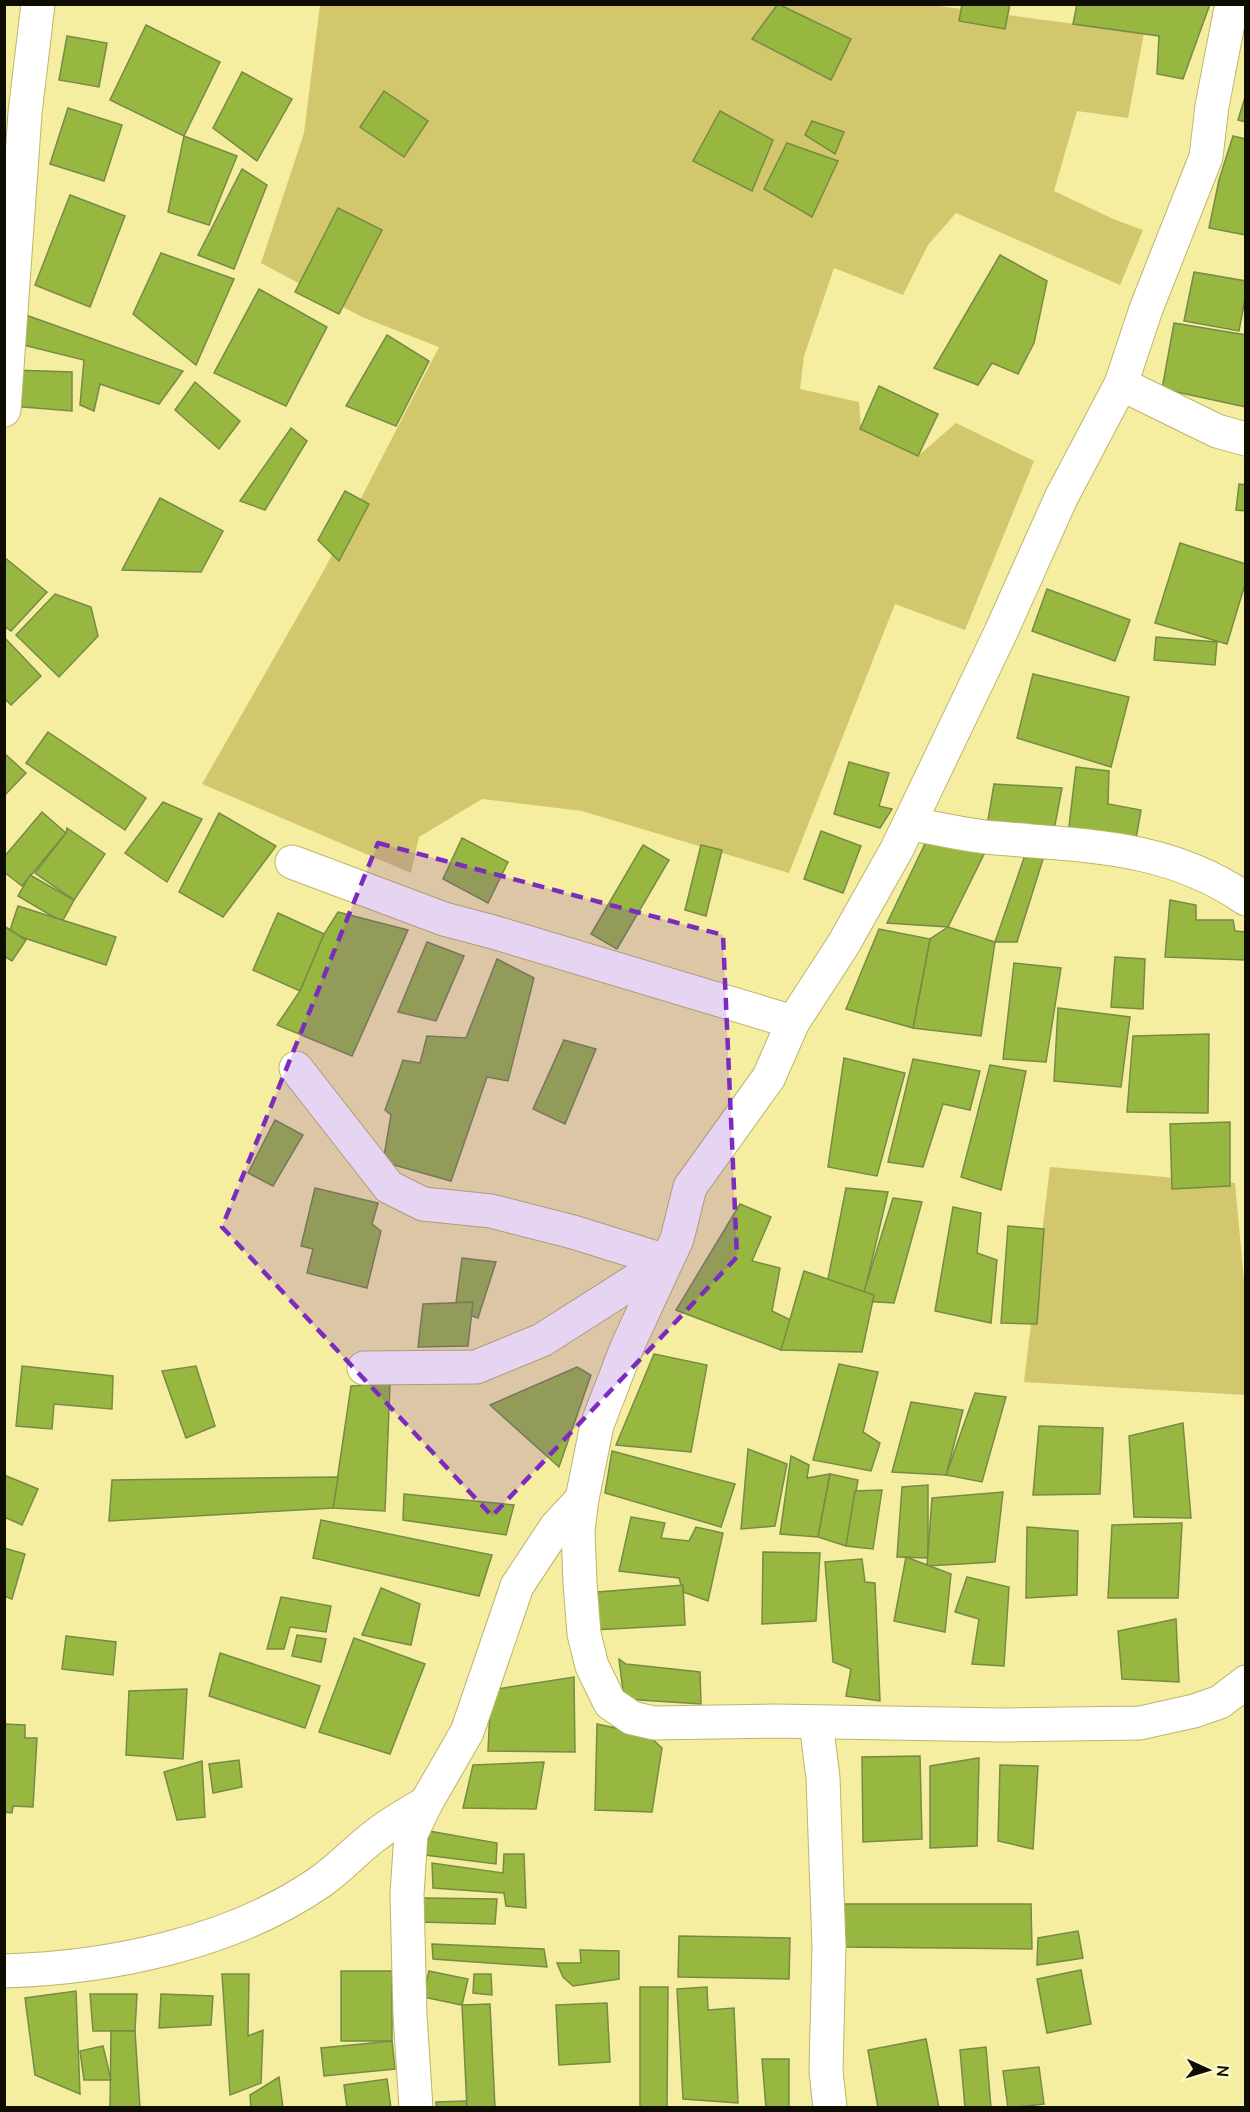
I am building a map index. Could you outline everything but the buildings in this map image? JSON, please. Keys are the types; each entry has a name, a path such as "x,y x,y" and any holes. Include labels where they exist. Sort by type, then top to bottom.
{"street":[{"path":"4,410 25,113 38,4"},
{"path":"1234,4 1230,13 1212,106 1206,157 1146,309 1121,384 1061,498 1000,634 910,824 843,945 793,1022 769,1077 690,1187 677,1239 627,1347 597,1425 578,1530 584,1634 592,1666 610,1703 632,1718 654,1723 816,1722 1004,1725 1140,1723 1194,1711 1220,1702 1245,1682"},
{"path":"1121,384 1217,431 1245,439"},
{"path":"910,824 993,838 1100,846 1153,856 1192,869 1232,889 1245,899"},
{"path":"292,862 444,919 793,1022"},
{"path":"296,1068 389,1187 406,1196 423,1204 501,1213 573,1232 666,1261"},
{"path":"364,1368 476,1367 542,1340 666,1261"},
{"path":"416,2108 410,2015 408,1865 411,1834 467,1732 517,1586 556,1527 582,1499"},
{"path":"816,1722 823,1778 829,1947 826,2071 830,2108"},
{"path":"4,1971 94,1965 151,1953 207,1936 278,1908 322,1881 376,1834 426,1803"}],"highlighted area":[{"path":"378,843 723,935 737,1257 492,1516 222,1227"}],"shaded area":[{"path":"924,4 1144,33 1128,118 1077,111 1054,191 1113,219 1143,230 1120,285 956,213 928,245 903,295 834,268 804,356 800,389 859,402 861,429 918,456 956,423 1034,461 965,630 895,604 789,873 582,811 482,799 419,837 411,873 202,784 323,572 439,347 362,317 261,263 304,133 320,5"},
{"path":"1050,1167 1235,1183 1245,1292 1245,1395 1024,1382"}]}
